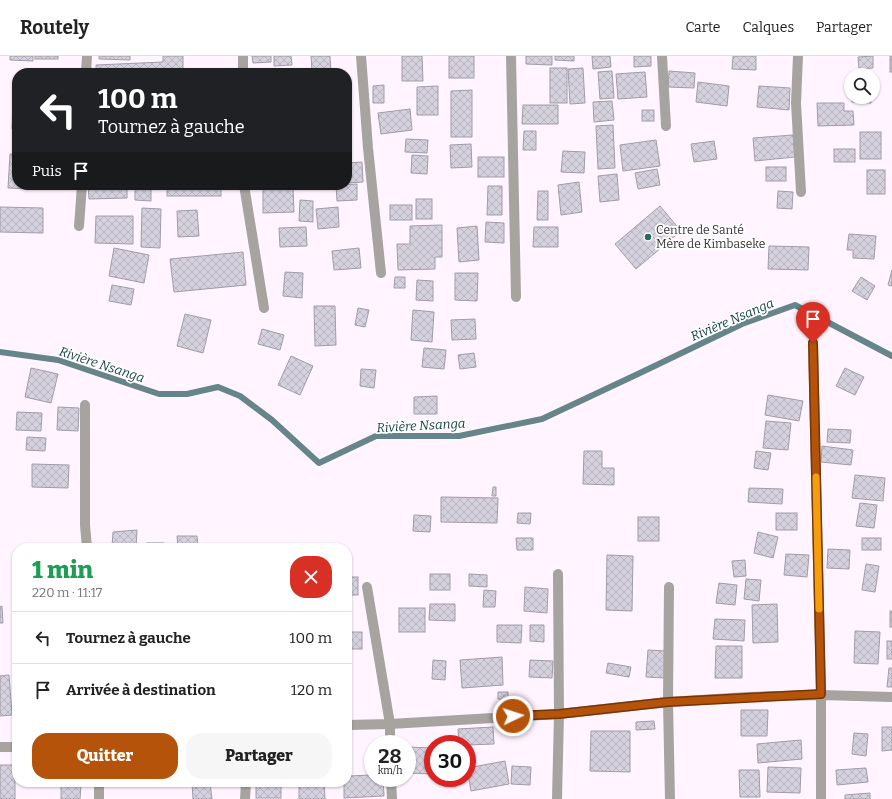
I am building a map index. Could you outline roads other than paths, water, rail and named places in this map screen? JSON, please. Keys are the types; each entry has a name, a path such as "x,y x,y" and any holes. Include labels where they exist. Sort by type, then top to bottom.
{"street":[{"path":"86,68 87,56"},
{"path":"243,56 243,68"},
{"path":"361,56 381,273"},
{"path":"512,56 516,297"},
{"path":"662,56 666,126"},
{"path":"798,56 796,103 801,192"},
{"path":"79,226 82,190"},
{"path":"245,190 264,308"},
{"path":"813,343 821,694 821,799"},
{"path":"85,405 85,525 87,543"},
{"path":"557,799 559,714 558,574"},
{"path":"367,587 390,724 390,735"},
{"path":"669,587 668,702 670,799"},
{"path":"352,725 559,714 668,702 821,694 892,697"},
{"path":"0,747 12,747"},
{"path":"99,787 99,799"},
{"path":"245,799 246,787"},
{"path":"392,787 392,799"}],"waterway":[{"name":"Rivière Nsanga","path":"0,352 58,360 159,394 187,394 218,387 240,396 272,420 319,463 376,436 459,436 542,419 742,324 795,305 892,356"}],"place":[{"name":"Centre de Santé Mère de Kimbaseke","path":"648,237"}]}
